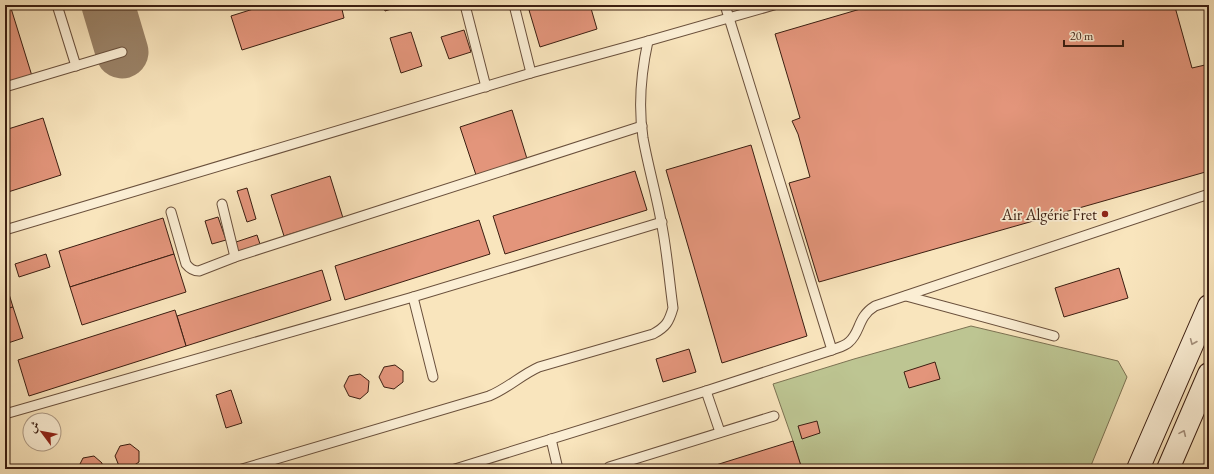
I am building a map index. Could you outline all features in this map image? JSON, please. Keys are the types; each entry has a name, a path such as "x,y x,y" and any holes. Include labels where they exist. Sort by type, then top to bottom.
{"street":[{"path":"1138,469 1209,306"},
{"path":"1168,469 1209,374"}],"lane":[{"path":"57,5 76,66"},
{"path":"465,5 486,87"},
{"path":"514,5 531,73"},
{"path":"725,5 832,350"},
{"path":"5,230 531,73 648,42 774,5"},
{"path":"242,469 489,396 539,367 653,334 663,328 670,320 673,308 662,222 646,152 640,113 640,89 648,42"},
{"path":"5,87 122,52"},
{"path":"171,212 186,264 194,271 199,271 235,257 642,126"},
{"path":"455,469 832,350 849,343 861,320 869,310 880,304 1209,194"},
{"path":"222,204 235,257"},
{"path":"5,414 413,297 662,222"},
{"path":"906,296 1054,336"},
{"path":"413,297 433,377"},
{"path":"706,391 720,432"},
{"path":"609,467 774,416"},
{"path":"551,439 558,469"}],"green space":[{"path":"971,326 1118,361 1127,377 1090,468 1091,469 802,469 773,384 854,359"}],"building":[{"path":"5,5 10,5 32,76 5,84"},
{"path":"266,5 341,5 344,18 242,50 231,16"},
{"path":"383,5 404,5 385,11"},
{"path":"545,5 590,5 597,29 540,47 529,10"},
{"path":"874,5 1180,5 1175,7 1192,68 1205,65 1209,77 1209,171 819,282 789,183 810,177 798,134 792,121 800,118 775,34"},
{"path":"464,30 471,52 449,59 441,37"},
{"path":"411,32 422,66 401,73 390,38"},
{"path":"512,110 528,162 477,178 460,127"},
{"path":"43,118 61,175 5,193 5,130"},
{"path":"751,145 807,336 722,363 666,170"},
{"path":"635,171 647,210 505,254 493,216"},
{"path":"330,176 343,218 284,236 271,195"},
{"path":"247,188 256,219 247,222 237,191"},
{"path":"218,217 226,240 212,244 205,221"},
{"path":"163,218 174,254 70,287 59,251"},
{"path":"479,220 490,254 345,300 335,266"},
{"path":"257,235 261,247 237,254 233,243"},
{"path":"46,254 50,267 19,277 15,264"},
{"path":"174,254 186,292 82,325 70,287"},
{"path":"1119,268 1128,298 1064,317 1055,288"},
{"path":"322,270 331,300 186,346 177,316"},
{"path":"5,281 13,307 5,309"},
{"path":"13,307 23,338 5,344 5,309"},
{"path":"175,310 186,346 29,396 18,360"},
{"path":"689,349 696,372 663,382 656,359"},
{"path":"935,362 940,379 909,388 904,372"},
{"path":"395,365 403,371 403,382 394,389 384,387 379,377 384,367"},
{"path":"360,374 369,381 368,392 360,399 349,396 344,386 349,376"},
{"path":"231,390 242,423 226,428 216,395"},
{"path":"817,421 820,433 802,439 798,426"},
{"path":"793,441 802,469 703,469"},
{"path":"130,444 139,451 139,462 130,468 119,466 115,456 120,446"},
{"path":"1209,452 1209,469 1204,469"},
{"path":"94,456 102,463 102,469 78,468 83,458"}],"taxiway":[{"path":"108,5 122,52"}],"place":[{"name":"Air Algérie Fret","path":"1105,214"}]}
